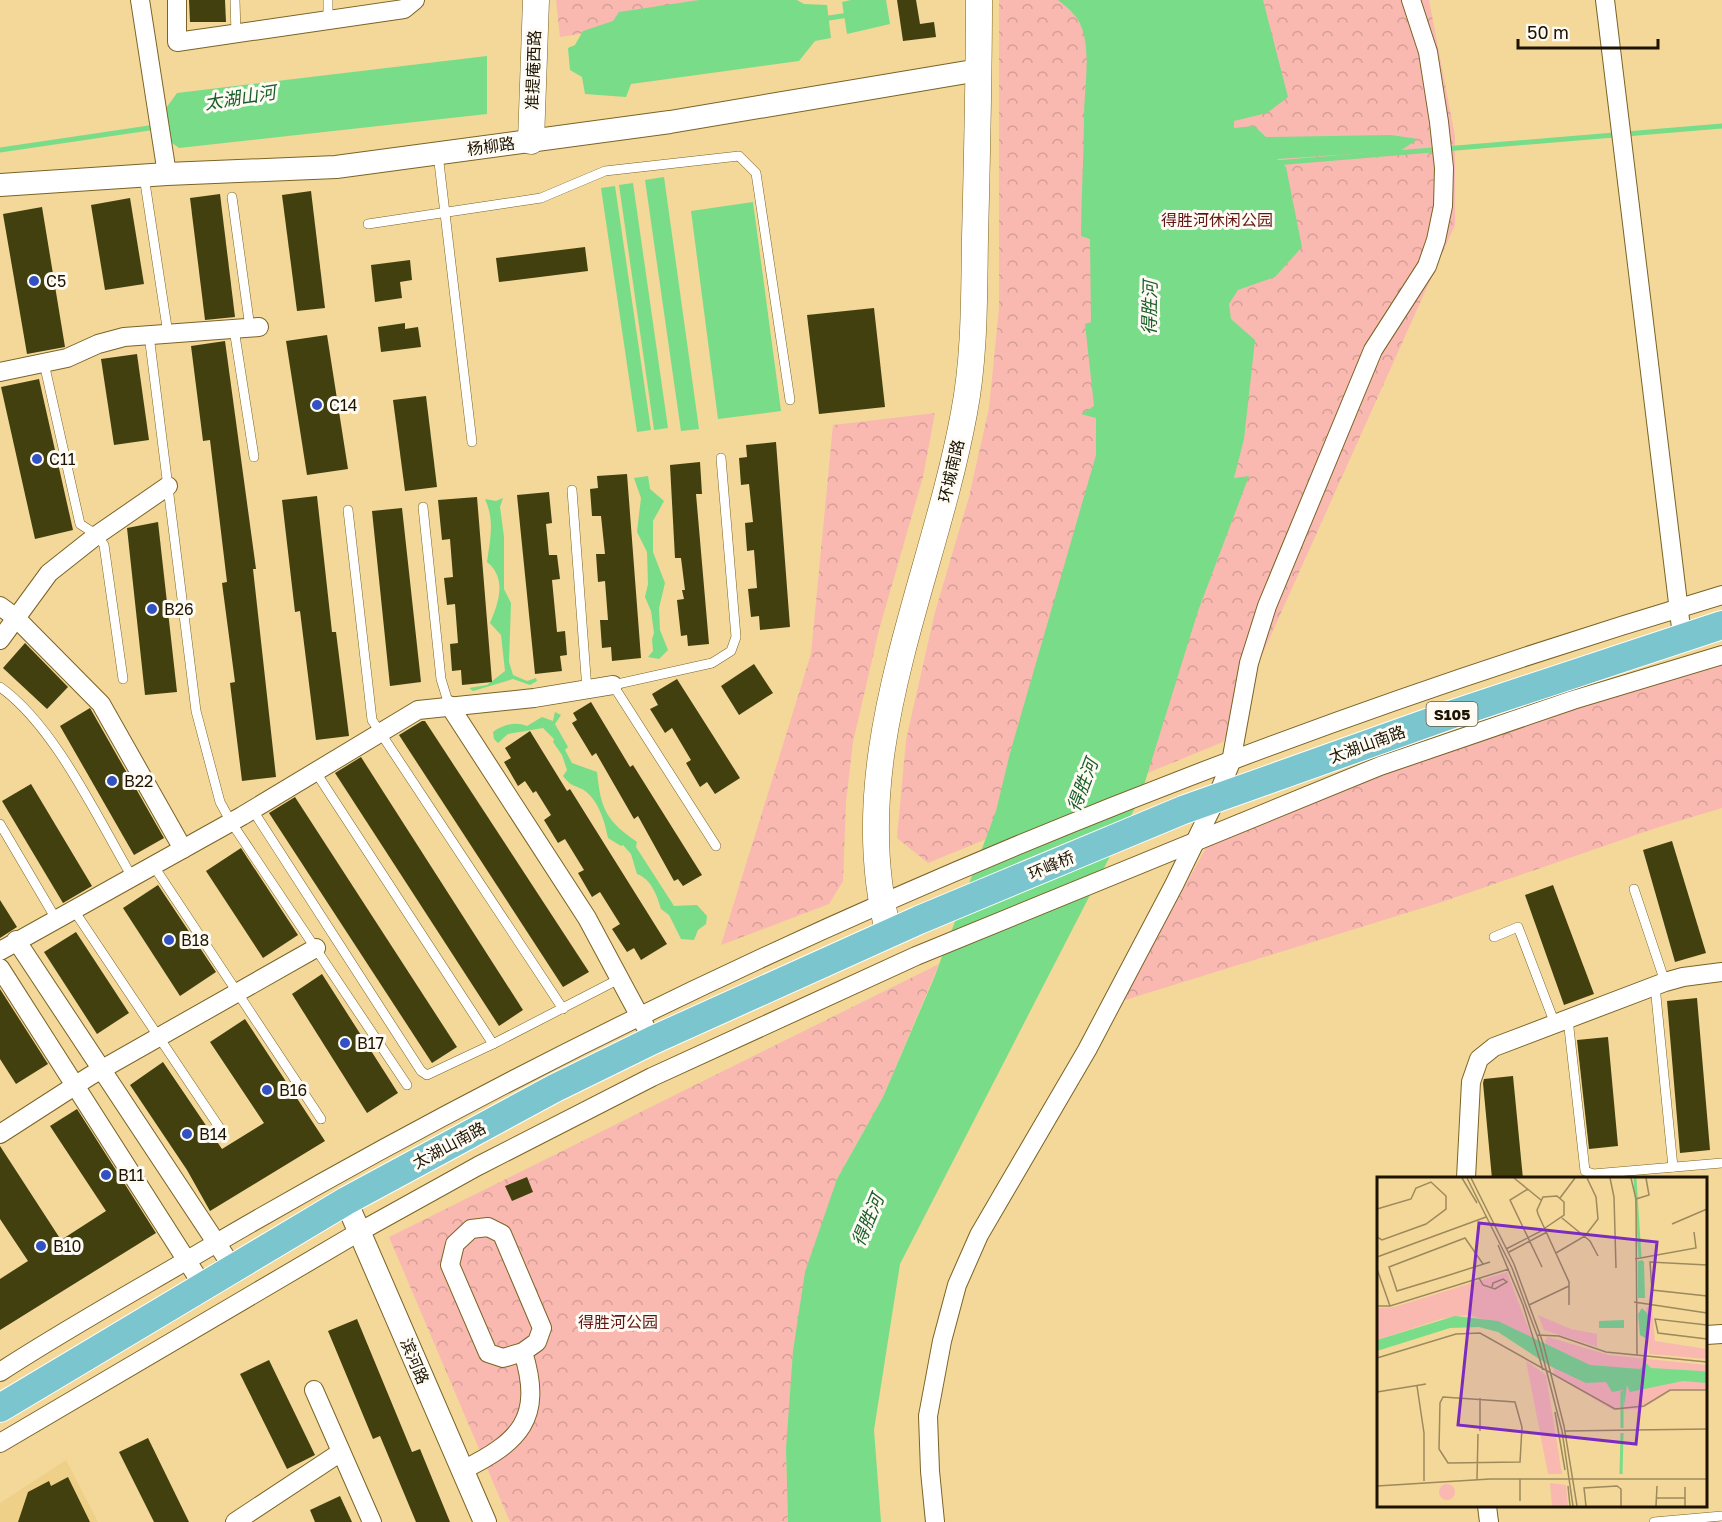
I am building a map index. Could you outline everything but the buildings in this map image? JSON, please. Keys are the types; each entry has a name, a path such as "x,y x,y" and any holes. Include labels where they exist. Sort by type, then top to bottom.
{"main road":[{"name":"准提庵西路","path":"531,141 536,0"},
{"name":"环城南路","path":"889,934 881,905 877,872 882,749 895,678 949,483 965,411 973,335 979,0"},
{"name":"太湖山南路","path":"1183,810 1682,636 1722,625"},
{"name":"环峰桥","path":"919,920 1183,810"},
{"name":"太湖山南路","path":"0,1408 346,1201 555,1088 646,1028 889,934 919,920"}],"street":[{"path":"140,0 167,174"},
{"path":"177,0 177,42 404,9 415,0"},
{"path":"935,1522 928,1416 942,1341 957,1285 979,1235 1087,1050 1217,797 1231,762 1249,663 1267,606 1373,350 1422,274 1436,240 1443,187 1439,122 1428,52 1411,0"},
{"path":"1605,0 1682,636"},
{"name":"杨柳路","path":"0,185 167,174 336,167 681,120 979,70"},
{"path":"0,372 68,358 98,344 124,337 248,328"},
{"path":"0,640 49,573 97,535 168,486"},
{"path":"0,1372 217,1243 478,1096 646,1028 881,905 950,874 1204,770 1536,653 1722,595"},
{"path":"0,606 15,617 101,704 183,849"},
{"path":"0,1443 359,1232 478,1166 652,1077 916,957 1380,766 1573,700 1722,654"},
{"path":"0,951 16,940 231,822 418,710 534,698 613,686"},
{"path":"449,705 587,918 646,1028"},
{"path":"16,940 233,1268"},
{"path":"0,1134 102,1070 316,948"},
{"path":"0,968 203,1286"},
{"path":"1466,1177 1471,1082 1479,1059 1494,1047 1660,984 1683,977 1722,972"},
{"name":"滨河路","path":"346,1201 485,1522"},
{"path":"488,1227 502,1234 529,1296 542,1328 537,1342 523,1352 503,1358 488,1353 450,1265 455,1244 471,1229 488,1227"},
{"path":"1707,1335 1722,1334"},
{"path":"463,1470 499,1452 518,1434 532,1399 523,1352"},
{"path":"314,1390 372,1522"},
{"path":"235,1522 341,1452"},
{"path":"1487,1507 1489,1522"}],"lane":[{"path":"235,0 236,34"},
{"path":"328,0 328,20"},
{"path":"438,154 471,442"},
{"path":"368,224 541,198 605,171 739,156 756,173 790,400"},
{"path":"144,176 168,334"},
{"path":"232,197 248,328 254,457"},
{"path":"149,335 196,711 220,802 231,822 407,1085"},
{"path":"44,363 80,524 97,535 104,545 123,679"},
{"path":"716,846 613,686 712,663 732,651 736,637 721,458"},
{"path":"572,490 587,690"},
{"path":"423,507 441,679 449,705"},
{"path":"348,510 369,711 562,1009"},
{"path":"0,687 39,726 64,762 132,876"},
{"path":"315,771 493,1044"},
{"path":"252,809 421,1071 427,1075 619,980"},
{"path":"0,824 56,919"},
{"path":"153,865 321,1119"},
{"path":"1634,889 1660,984 1673,1167"},
{"path":"73,909 219,1127"},
{"path":"1494,937 1518,927 1561,1021 1583,1168 1593,1174 1722,1163"},
{"path":"1662,1168 1663,1177"},
{"path":"1654,1522 1722,1516"}],"shaded area":[{"path":"66,1460 98,1522 0,1522 0,1503"}],"green space":[{"path":"556,0 796,0 560,37"},
{"name":"得胜河休闲公园","path":"999,0 1429,0 1455,136 1455,225 1223,742 928,863 897,838 906,740 935,612 969,497 989,408 999,308"},
{"path":"935,413 923,477 879,630 853,742 846,802 843,881 829,904 721,945 811,654 833,425"},
{"path":"1722,663 1722,808 1656,828 1442,902 1122,1001 1219,824 1687,671"},
{"name":"得胜河公园","path":"939,964 883,1097 837,1179 786,1449 788,1522 510,1522 389,1237"}],"water":[{"path":"699,0 797,0 804,4 827,5 831,38 815,41 799,61 631,84 626,97 585,94 582,77 570,70 568,48 575,45 583,31 613,21 619,12"},
{"path":"886,0 890,24 847,34 842,2"},
{"name":"得胜河","path":"1058,0 1263,0 1288,97 1267,113 1234,121 1234,128 1254,126 1266,137 1391,135 1418,139 1400,151 1277,159 1286,167 1302,247 1275,277 1238,290 1229,304 1231,319 1255,340 1244,439 1234,478 1249,476 1198,611 1140,798 900,1264 874,1430 881,1522 788,1522 786,1449 793,1351 805,1272 837,1179 883,1097 934,978 996,811 1010,753 1096,455 1096,418 1081,414 1094,406 1085,324 1091,322 1090,239 1081,236 1086,45 1077,19"},
{"path":"487,56 487,114 179,148 168,140 164,111 177,93"},
{"path":"664,177 699,429 681,431 645,180"},
{"path":"633,183 668,428 654,430 619,185"},
{"path":"615,186 651,430 637,432 601,188"},
{"path":"753,202 781,411 718,419 691,211"},
{"path":"648,476 650,489 664,501 653,521 653,552 665,583 659,608 660,630 668,650 659,659 648,657 653,651 654,633 651,611 645,597 648,584 647,552 637,532 641,498 634,478"},
{"path":"503,498 500,507 504,537 504,589 511,603 509,662 513,675 527,681 536,678 537,681 530,685 513,679 473,691 469,688 487,685 505,671 501,635 490,623 498,599 499,583 493,568 487,562 491,523 485,499 496,501"},
{"path":"555,712 561,715 555,724 568,747 565,750 572,763 597,772 603,805 607,813 618,827 637,842 636,847 674,906 697,905 707,916 706,924 698,930 694,940 681,939 669,915 661,909 650,884 637,874 631,854 623,845 608,838 603,818 592,798 563,776 567,770 562,755 553,742 554,739 543,728 508,734 498,743 494,739 493,732 500,727 509,724 527,726 542,717 553,721"}],"waterway":[{"name":"太湖山河","path":"822,19 849,15"},
{"path":"1275,163 1722,126"},
{"name":"太湖山河","path":"0,150 156,127"}],"place":[{"name":"C5","path":"34,281"},
{"name":"C14","path":"317,405"},
{"name":"C11","path":"37,459"},
{"name":"B26","path":"152,609"},
{"name":"B22","path":"112,781"},
{"name":"B18","path":"169,940"},
{"name":"B17","path":"345,1043"},
{"name":"B16","path":"267,1090"},
{"name":"B14","path":"187,1134"},
{"name":"B11","path":"106,1175"},
{"name":"B10","path":"41,1246"}]}
